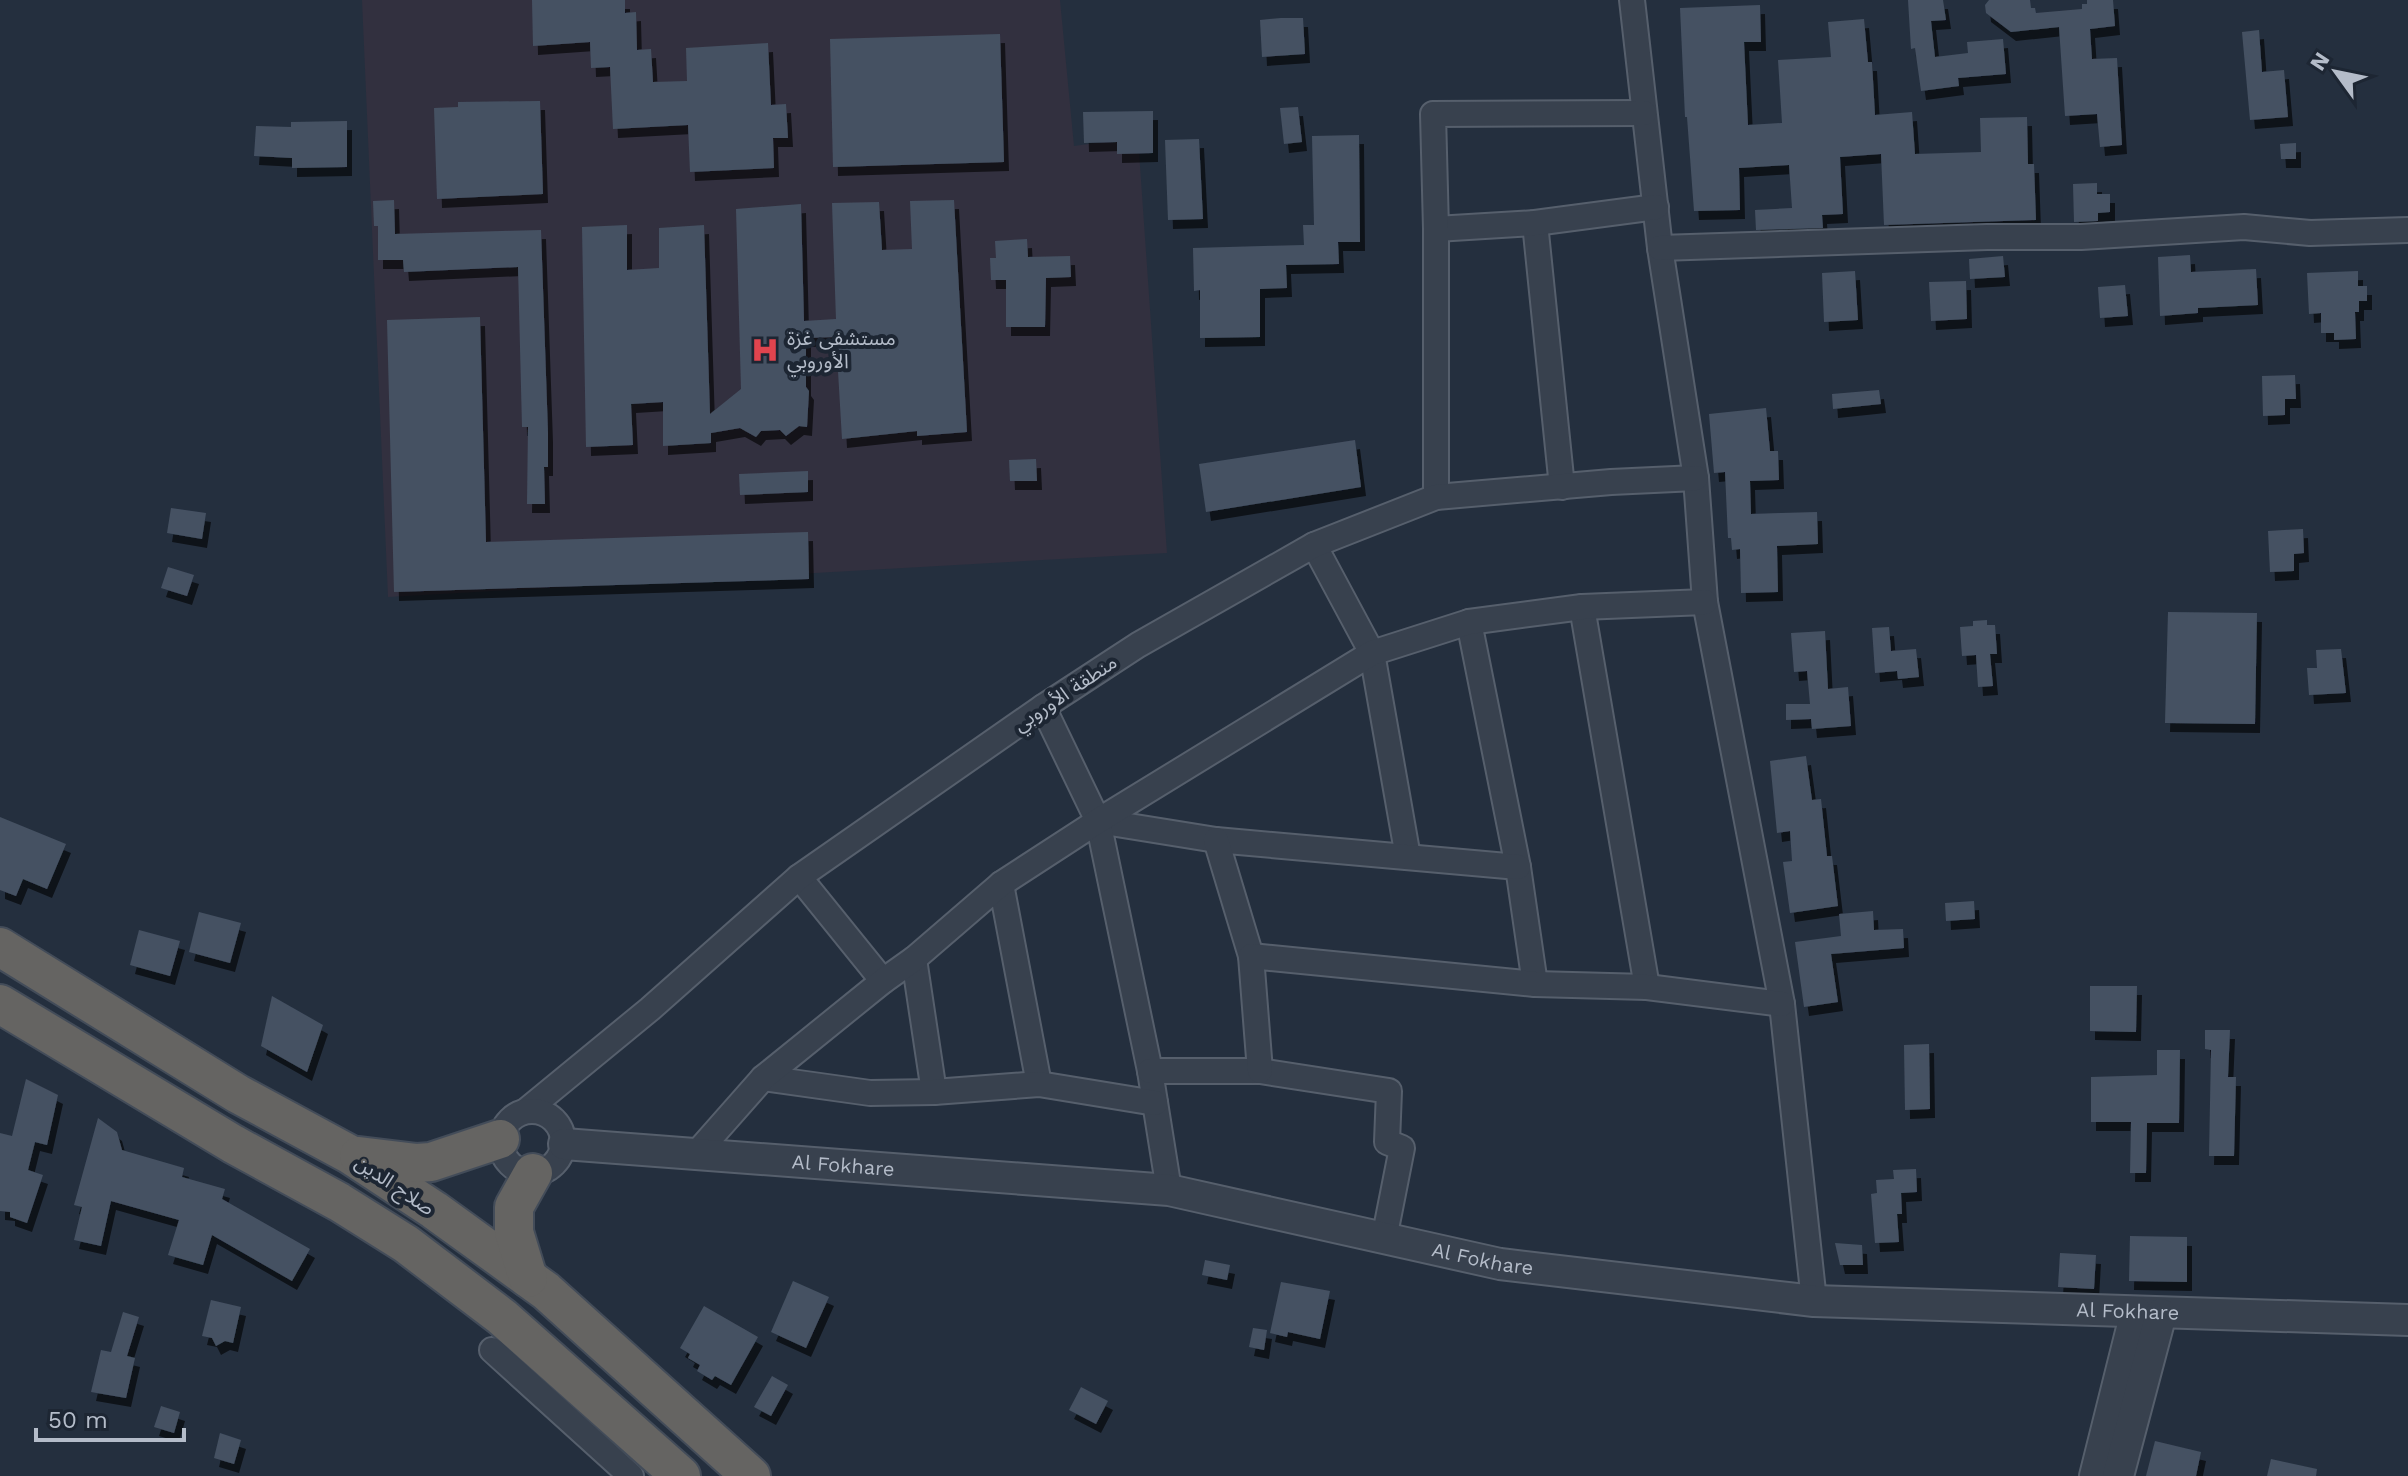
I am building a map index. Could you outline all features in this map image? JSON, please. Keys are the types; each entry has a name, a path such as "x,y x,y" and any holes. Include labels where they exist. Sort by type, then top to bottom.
{"highway":[{"name":"صلاح الدين","path":"0,947 238,1094 349,1154 421,1202 546,1291 751,1476"},
{"path":"0,1004 406,1244 502,1317 681,1476"},
{"path":"349,1154 431,1162 500,1139"},
{"path":"528,1278 514,1232 514,1207 533,1173"}],"street":[{"path":"1632,0 1660,248 1696,478 1705,602 1782,1004 1814,1301"},
{"path":"1436,497 1433,114 1644,113"},
{"path":"1436,229 1535,223 1656,207"},
{"path":"1535,223 1562,487"},
{"path":"1660,248 1987,237 2081,237 2244,227 2310,233 2408,230"},
{"name":"منطقة الأوروبي","path":"527,1110 650,1009 799,877 1043,707 1138,645 1314,545 1436,497 1696,478"},
{"path":"1314,545 1372,653 1408,857"},
{"path":"695,1155 763,1078 914,959 1001,884 1372,653 1469,622 1582,607 1705,602"},
{"path":"1582,607 1647,987"},
{"path":"1469,622 1518,867 1535,984"},
{"path":"1043,707 1098,821 1150,1071 1169,1190"},
{"path":"1098,821 1216,840 1518,867"},
{"path":"1216,840 1251,956 1260,1071"},
{"path":"799,877 883,981"},
{"path":"1001,884 1039,1084"},
{"path":"1251,956 1535,984 1647,987 1782,1004"},
{"path":"914,959 934,1092"},
{"path":"1150,1071 1260,1071 1389,1091 1387,1142 1402,1148 1384,1239"},
{"path":"763,1078 870,1093 934,1092 1039,1084 1155,1103"},
{"path":"527,1110 547,1113 555,1120 561,1128 564,1144 552,1166 533,1173 523,1172 506,1160 500,1139 509,1120 527,1110"},
{"name":"Al Fokhare","path":"564,1144 1169,1190 1500,1264 1814,1301 2408,1320"},
{"path":"2095,1476 2148,1313"},
{"path":"2118,1476 2148,1313"},
{"path":"492,1350 631,1476"}],"shaded area":[{"name":"مستشفى غزة الأوروبي","path":"362,0 1060,0 1074,146 1138,137 1167,553 388,597"}],"building":[{"path":"532,0 625,0 625,13 636,12 637,50 651,49 653,82 687,81 686,48 768,43 771,105 786,104 788,138 773,138 774,168 690,172 688,125 613,129 610,67 591,68 590,42 533,46"},
{"path":"1908,0 1943,0 1946,20 1931,21 1935,57 1968,53 1967,42 2003,39 2006,74 1958,78 1959,86 1921,91 1915,48 1911,49"},
{"path":"1989,0 2030,0 2031,8 2035,8 2036,13 2082,9 2082,4 2087,4 2087,0 2113,0 2115,26 2090,29 2092,59 2117,58 2122,145 2100,147 2097,114 2065,116 2059,27 2011,32 1986,13 1985,5"},
{"path":"1760,5 1761,42 1744,42 1748,125 1782,123 1778,60 1831,57 1828,22 1864,19 1868,62 1872,62 1875,115 1912,112 1915,154 1981,152 1980,118 2027,117 2028,164 2034,164 2036,220 1884,225 1881,154 1840,157 1843,214 1822,215 1823,228 1756,230 1755,210 1792,208 1789,165 1739,168 1740,210 1694,211 1685,117 1680,8"},
{"path":"1303,18 1305,54 1262,57 1260,20"},
{"path":"2259,30 2262,72 2284,70 2288,117 2250,120 2242,32"},
{"path":"1000,34 1004,162 833,167 830,39"},
{"path":"540,101 543,194 437,199 434,108 458,107 458,102"},
{"path":"1298,107 1302,142 1284,144 1280,108"},
{"path":"1153,111 1153,153 1117,154 1117,142 1084,143 1083,112"},
{"path":"347,121 347,167 292,168 292,158 254,156 256,126 291,127 291,122"},
{"path":"1359,135 1360,242 1338,242 1339,264 1286,265 1287,288 1260,289 1260,337 1200,338 1200,290 1194,291 1193,248 1304,245 1303,225 1314,225 1312,136"},
{"path":"1199,139 1203,219 1168,220 1165,140"},
{"path":"2296,143 2296,159 2281,159 2280,144"},
{"path":"2097,183 2097,194 2110,194 2110,212 2098,213 2098,221 2074,222 2073,184"},
{"path":"394,200 395,234 541,230 548,433 548,467 544,467 545,504 527,504 528,427 522,427 518,267 404,272 403,260 378,260 378,226 374,226 373,201"},
{"path":"954,200 967,432 917,436 917,431 842,439 836,337 806,338 806,387 809,391 807,427 799,426 786,436 780,430 761,431 756,437 740,428 711,433 711,443 663,446 663,402 631,404 633,445 586,447 582,227 627,225 627,270 659,268 659,228 704,225 710,414 741,389 736,209 801,204 804,321 836,319 832,203 879,202 882,250 912,249 910,201"},
{"path":"1027,239 1028,257 1070,256 1071,277 1046,278 1045,327 1006,327 1006,280 991,280 990,258 996,258 995,241"},
{"path":"2190,255 2191,272 2256,269 2258,305 2198,308 2198,313 2160,316 2158,257"},
{"path":"2003,256 2005,277 1970,279 1969,259"},
{"path":"1855,271 1858,320 1824,322 1822,273"},
{"path":"2358,271 2358,286 2367,286 2367,301 2359,301 2359,312 2355,312 2356,339 2334,340 2334,333 2321,333 2321,313 2309,314 2307,273"},
{"path":"1966,281 1967,319 1931,321 1929,282"},
{"path":"2125,285 2128,316 2100,318 2098,287"},
{"path":"480,317 486,542 808,532 809,579 394,592 387,320"},
{"path":"2295,375 2296,399 2285,399 2285,415 2263,416 2262,376"},
{"path":"1879,390 1881,404 1833,409 1832,394"},
{"path":"1766,408 1770,451 1778,451 1779,480 1750,481 1751,514 1817,512 1818,544 1777,546 1778,592 1741,593 1740,549 1732,550 1731,538 1728,538 1725,472 1714,473 1709,414"},
{"path":"1355,440 1361,487 1206,512 1199,464"},
{"path":"1036,459 1037,481 1010,481 1009,460"},
{"path":"808,471 808,492 740,495 739,474"},
{"path":"171,508 206,513 202,539 167,533"},
{"path":"2303,529 2304,553 2294,554 2294,571 2270,572 2268,531"},
{"path":"168,567 194,575 187,596 161,588"},
{"path":"2168,612 2257,613 2255,724 2165,723"},
{"path":"1987,620 1987,625 1995,625 1997,654 1990,654 1993,686 1978,687 1976,655 1962,656 1960,627 1973,626 1973,621"},
{"path":"1889,627 1891,651 1916,649 1919,677 1898,679 1897,671 1875,673 1872,628"},
{"path":"1825,631 1828,689 1848,687 1851,726 1812,729 1811,719 1786,720 1786,704 1810,704 1807,671 1794,672 1791,633"},
{"path":"2341,649 2346,693 2309,695 2307,668 2317,668 2316,650"},
{"path":"1806,756 1812,800 1821,799 1827,856 1832,856 1838,906 1790,913 1783,862 1792,861 1790,831 1777,833 1770,761"},
{"path":"0,817 66,844 47,889 23,879 16,896 0,890"},
{"path":"1974,901 1975,919 1946,921 1945,903"},
{"path":"1873,911 1874,930 1903,929 1904,948 1831,954 1838,1002 1804,1007 1795,942 1841,936 1839,914"},
{"path":"199,912 241,923 230,963 189,952"},
{"path":"139,930 180,941 170,976 130,965"},
{"path":"2090,986 2137,986 2136,1032 2090,1031"},
{"path":"272,996 323,1025 307,1072 261,1046"},
{"path":"2205,1030 2230,1030 2228,1077 2236,1077 2234,1156 2209,1156 2211,1050 2205,1049"},
{"path":"1929,1044 1930,1109 1905,1110 1904,1045"},
{"path":"2157,1050 2180,1050 2179,1123 2147,1123 2146,1173 2130,1173 2131,1122 2091,1122 2091,1077 2157,1075"},
{"path":"26,1079 58,1095 47,1145 35,1142 28,1170 43,1175 27,1223 10,1217 10,1212 0,1211 0,1133 12,1136"},
{"path":"98,1118 117,1132 122,1150 184,1168 182,1177 225,1189 222,1199 310,1249 292,1281 212,1235 203,1265 168,1255 179,1220 111,1201 101,1246 74,1240 82,1207 74,1205"},
{"path":"1916,1169 1917,1192 1901,1193 1902,1214 1897,1214 1899,1242 1875,1243 1871,1194 1877,1193 1876,1180 1894,1179 1893,1170"},
{"path":"2130,1236 2187,1237 2187,1282 2129,1281"},
{"path":"1835,1243 1862,1245 1863,1265 1840,1265"},
{"path":"2060,1253 2096,1255 2094,1289 2058,1287"},
{"path":"1205,1260 1230,1265 1227,1280 1202,1275"},
{"path":"793,1281 829,1297 806,1348 771,1332"},
{"path":"1281,1282 1330,1291 1320,1339 1288,1332 1287,1337 1270,1333"},
{"path":"211,1300 241,1307 233,1343 225,1341 216,1346 212,1338 202,1336"},
{"path":"704,1306 758,1337 731,1385 715,1376 712,1380 697,1371 700,1365 688,1358 690,1354 680,1348"},
{"path":"123,1312 139,1317 127,1356 135,1358 126,1398 91,1392 101,1350 111,1352"},
{"path":"1253,1328 1267,1330 1264,1350 1249,1347"},
{"path":"772,1376 788,1385 771,1416 754,1407"},
{"path":"1081,1387 1108,1401 1096,1424 1069,1410"},
{"path":"161,1406 180,1412 174,1433 154,1427"},
{"path":"220,1433 241,1440 234,1464 214,1458"},
{"path":"2155,1441 2201,1452 2196,1476 2146,1476"},
{"path":"2271,1459 2317,1469 2316,1476 2267,1476"}],"place":[{"name":"مستشفى غزة الأوروبي","path":"765,350"}]}
